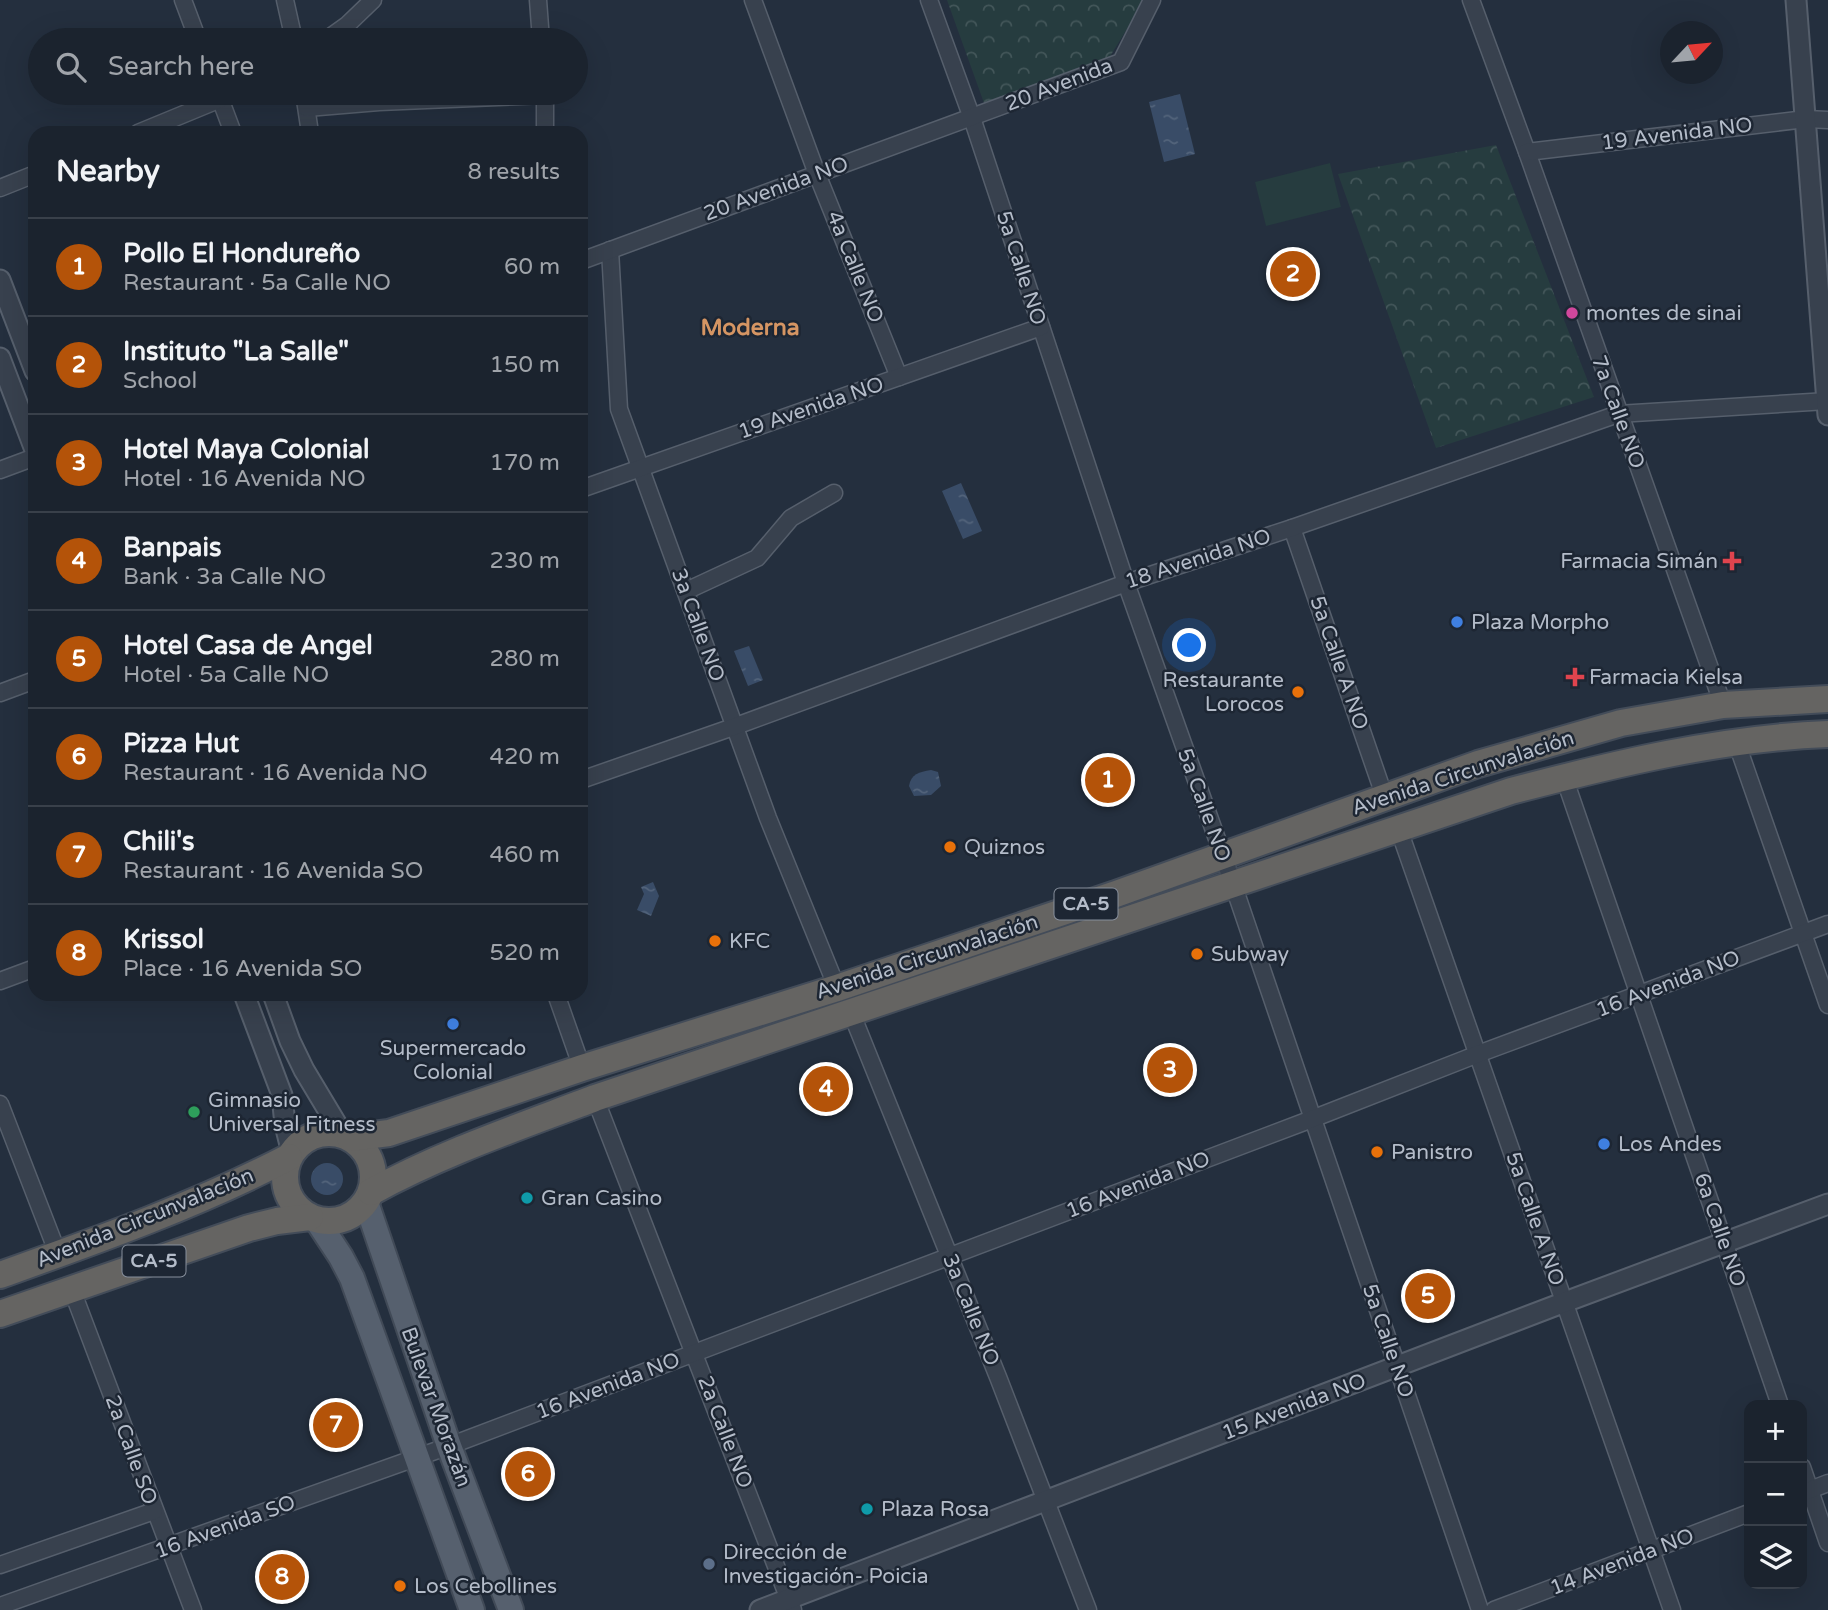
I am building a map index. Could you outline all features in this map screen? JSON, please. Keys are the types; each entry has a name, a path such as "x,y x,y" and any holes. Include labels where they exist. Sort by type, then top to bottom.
{"highway":[{"name":"Avenida Circunvalación","path":"347,1137 388,1133 582,1068 837,988 1223,856 1478,764 1621,723 1723,705 1828,699"},
{"name":"Avenida Circunvalación","path":"368,1197 406,1173 438,1159 595,1098 1511,791 1564,777 1699,750 1737,746 1785,735 1828,734"},
{"path":"1737,746 1828,744"},
{"name":"CA-5","path":"290,1155 313,1135 325,1133 347,1137"},
{"path":"347,1137 368,1155 373,1180 368,1197"},
{"name":"Avenida Circunvalación","path":"0,1275 217,1192 290,1155"},
{"path":"290,1155 285,1171 288,1191 298,1209 313,1218"},
{"name":"CA-5","path":"313,1218 333,1221 347,1218 368,1197"},
{"name":"Avenida Circunvalación","path":"0,1314 249,1228 277,1221 313,1218"}],"main road":[{"name":"Bulevar Morazán","path":"368,1197 449,1446 511,1610"},
{"name":"Bulevar Morazán","path":"313,1218 341,1257 352,1278 472,1610"}],"street":[{"path":"183,0 194,28"},
{"path":"285,0 291,28"},
{"path":"343,28 373,0"},
{"path":"538,0 540,28"},
{"name":"4a Calle NO","path":"753,0 817,174 898,377"},
{"name":"5a Calle NO","path":"929,0 972,118 1126,583 1233,884 1480,1610"},
{"name":"20 Avenida","path":"972,118 1121,62 1152,0"},
{"name":"7a Calle NO","path":"1471,0 1723,705"},
{"path":"1797,0 1828,405"},
{"path":"154,126 202,105"},
{"path":"227,105 232,126"},
{"path":"307,105 309,126"},
{"path":"545,105 545,126"},
{"name":"20 Avenida NO","path":"588,258 972,118"},
{"name":"19 Avenida NO","path":"1527,152 1806,119 1828,120"},
{"path":"0,188 28,177"},
{"name":"3a Calle NO","path":"610,250 618,409 768,818 837,988"},
{"path":"0,280 28,353"},
{"name":"19 Avenida NO","path":"588,487 1041,327"},
{"path":"0,358 28,432"},
{"name":"18 Avenida NO","path":"588,778 1126,583 1618,414 1828,405"},
{"path":"0,470 28,460"},
{"path":"686,591 757,558 791,518 834,493"},
{"name":"5a Calle A NO","path":"1292,528 1385,798"},
{"path":"0,693 28,683"},
{"path":"1737,746 1828,1005"},
{"name":"6a Calle NO","path":"1564,777 1778,1400"},
{"name":"5a Calle A NO","path":"1398,827 1672,1610"},
{"name":"16 Avenida NO","path":"449,1446 1478,1054 1828,924"},
{"path":"0,981 28,971"},
{"path":"247,1001 282,1095 290,1155"},
{"path":"276,1001 304,1070 347,1137"},
{"path":"558,1001 582,1068"},
{"name":"3a Calle NO","path":"850,1012 1047,1501 1088,1610"},
{"name":"2a Calle NO","path":"595,1098 791,1604"},
{"path":"0,1104 58,1254"},
{"name":"15 Avenida NO","path":"760,1610 791,1604 1047,1501 1828,1204"},
{"name":"2a Calle SO","path":"72,1290 193,1610"},
{"name":"16 Avenida SO","path":"0,1606 449,1446"},
{"path":"1807,1492 1828,1483"},
{"path":"1807,1494 1828,1543"},
{"name":"16 Avenida SO","path":"0,1565 154,1511"},
{"name":"14 Avenida NO","path":"1494,1610 1744,1515"}],"green space":[{"path":"947,0 1145,0 1109,58 984,103"},
{"path":"1496,145 1594,397 1436,448 1338,174"},
{"path":"1330,163 1341,207 1266,226 1255,182"}],"water":[{"path":"1180,94 1195,154 1164,162 1149,102"},
{"path":"961,483 982,531 963,539 942,491"},
{"path":"749,646 763,680 748,686 734,651"},
{"path":"931,770 938,772 941,786 931,795 914,796 909,786 912,779 919,773"},
{"path":"653,882 659,896 651,916 637,910 644,894 641,887"},
{"path":"327,1163 338,1168 343,1179 338,1190 327,1195 316,1190 311,1179 316,1168"}],"place":[{"name":"Instituto \"La Salle\"","path":"1293,274"},
{"name":"montes de sinai","path":"1572,313"},
{"name":"Farmacia Simán","path":"1732,561"},
{"name":"Plaza Morpho","path":"1457,622"},
{"name":"Farmacia Kielsa","path":"1575,677"},
{"name":"Restaurante Lorocos","path":"1298,692"},
{"name":"Pollo El Hondureño","path":"1108,780"},
{"name":"Quiznos","path":"950,847"},
{"name":"KFC","path":"715,941"},
{"name":"Subway","path":"1197,954"},
{"name":"Supermercado Colonial","path":"453,1024"},
{"name":"Hotel Maya Colonial","path":"1170,1070"},
{"name":"Banpais","path":"826,1089"},
{"name":"Gimnasio Universal Fitness","path":"194,1112"},
{"name":"Los Andes","path":"1604,1144"},
{"name":"Panistro","path":"1377,1152"},
{"name":"Gran Casino","path":"527,1198"},
{"name":"Hotel Casa de Angel","path":"1428,1296"},
{"name":"Chili's","path":"336,1425"},
{"name":"Pizza Hut","path":"528,1474"},
{"name":"Plaza Rosa","path":"867,1509"},
{"name":"Dirección de Investigación- Poicia","path":"709,1564"},
{"name":"Krissol","path":"282,1577"},
{"name":"Los Cebollines","path":"400,1586"}],"district":[{"name":"Moderna","path":"750,328"}]}
